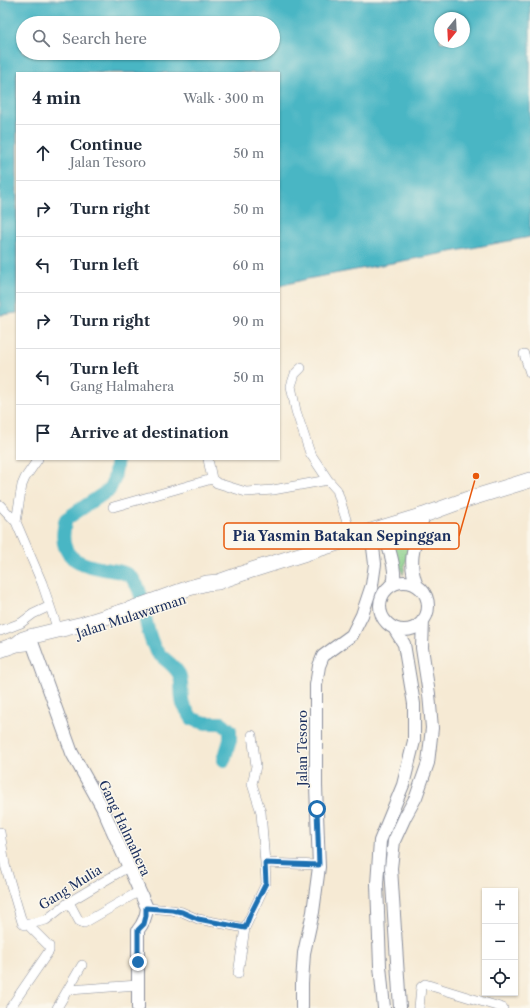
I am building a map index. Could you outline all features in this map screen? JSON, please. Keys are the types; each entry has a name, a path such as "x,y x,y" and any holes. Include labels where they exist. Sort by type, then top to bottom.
{"highway":[{"name":"Jalan Mulawarman","path":"0,650 24,643 90,632 207,582 218,582 530,480"},
{"name":"Jalan Mulawarman","path":"24,643 23,639 29,637 130,614"}],"street":[{"path":"524,354 530,373"},
{"path":"301,368 295,374 291,386 296,411 310,453 328,480 337,490 349,529 350,539"},
{"path":"16,522 22,485 37,460"},
{"path":"208,460 212,479 217,483 246,492 273,490 328,480"},
{"path":"113,507 212,479"},
{"path":"0,505 16,522 42,583 58,630"},
{"path":"377,529 391,556 394,570 394,582 382,597 380,609 382,616 387,623 394,628 402,630 410,629 418,626 423,620 427,613 428,606 426,598 417,586 411,565 413,551 424,515"},
{"name":"Jalan Tesoro","path":"302,1008 304,953 313,912 319,865 316,786 316,685 319,666 323,656 352,635 364,608 372,585 377,529"},
{"path":"389,587 400,583 417,586"},
{"path":"0,631 21,624 33,614 50,606"},
{"path":"400,1008 391,868 394,841 416,797 428,763 432,728 429,694 422,648 423,620"},
{"path":"384,1008 380,966 377,884 380,841 403,785 414,741 414,704 408,663 404,644 394,628"},
{"name":"Gang Halmahera","path":"24,643 72,753 102,807 146,908"},
{"path":"238,974 245,928 266,883 261,812 252,784 256,766 252,735"},
{"path":"0,832 2,865 22,922 25,925 27,924 49,946 49,951 10,1008"},
{"path":"265,863 319,865"},
{"name":"Gang Mulia","path":"27,924 46,920 69,902 128,867"},
{"path":"69,902 79,921 84,923 138,892"},
{"path":"138,1008 138,930 144,924 146,908 182,912 198,919 245,928"},
{"path":"57,1008 69,990 82,965"},
{"path":"419,1008 421,987 425,984 452,991 503,1008"},
{"path":"69,990 138,985"}],"green space":[{"path":"415,528 409,546 403,575 389,537"}],"water":[{"path":"0,0 530,0 530,237 307,279 280,286 280,72 16,72 16,313 0,315"}],"waterway":[{"path":"117,460 114,479 109,490 66,519 63,532 64,543 67,551 79,562 98,568 122,572 132,578 141,596 146,623 152,643 155,650 179,674 183,704 192,719 206,723 222,723 230,730 230,740 224,760"}],"place":[{"name":"Pia Yasmin Batakan Sepinggan","path":"476,476"}],"route":[{"path":"138,962 138,930 144,924 146,908 162,908 182,912 198,919 245,928 250,915 265,888 265,863 319,865 317,809"}]}
